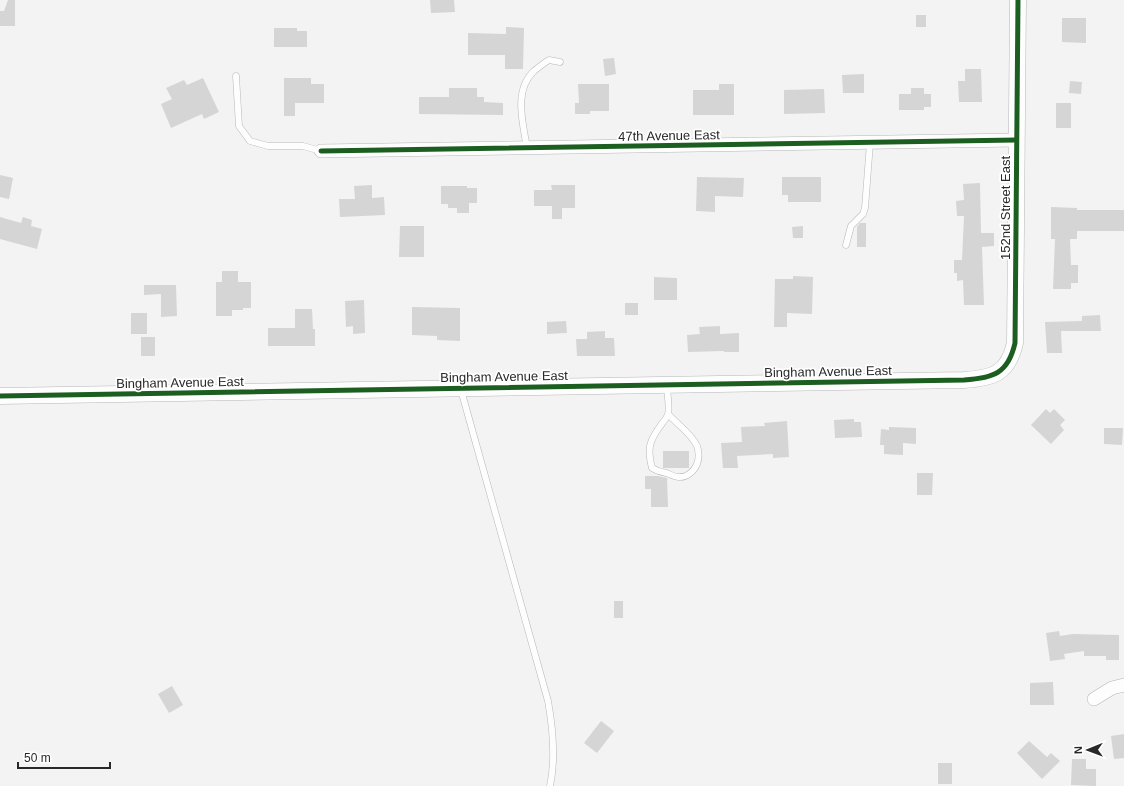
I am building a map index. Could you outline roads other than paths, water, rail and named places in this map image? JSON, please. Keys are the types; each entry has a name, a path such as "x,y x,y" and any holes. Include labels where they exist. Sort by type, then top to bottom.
{"street":[{"name":"152nd Street East","path":"1006,366 1012,355 1015,343 1018,0"},
{"name":"47th Avenue East","path":"321,151 1016,140"},
{"name":"Bingham Avenue East","path":"0,396 964,380 988,377 1006,366"},
{"path":"1094,699 1112,688 1124,685"}],"lane":[{"path":"527,148 521,101 525,85 533,72 549,60 560,62"},
{"path":"236,76 239,126 250,141 268,146 303,146 321,151"},
{"path":"846,245 851,226 863,214 865,208 870,143"},
{"path":"667,385 668,414 655,432 648,448 649,456 652,468 677,477 683,477 688,475 696,468 699,459 697,447 694,440 668,414"},
{"path":"460,388 548,701 553,748 552,778 550,786"}]}
